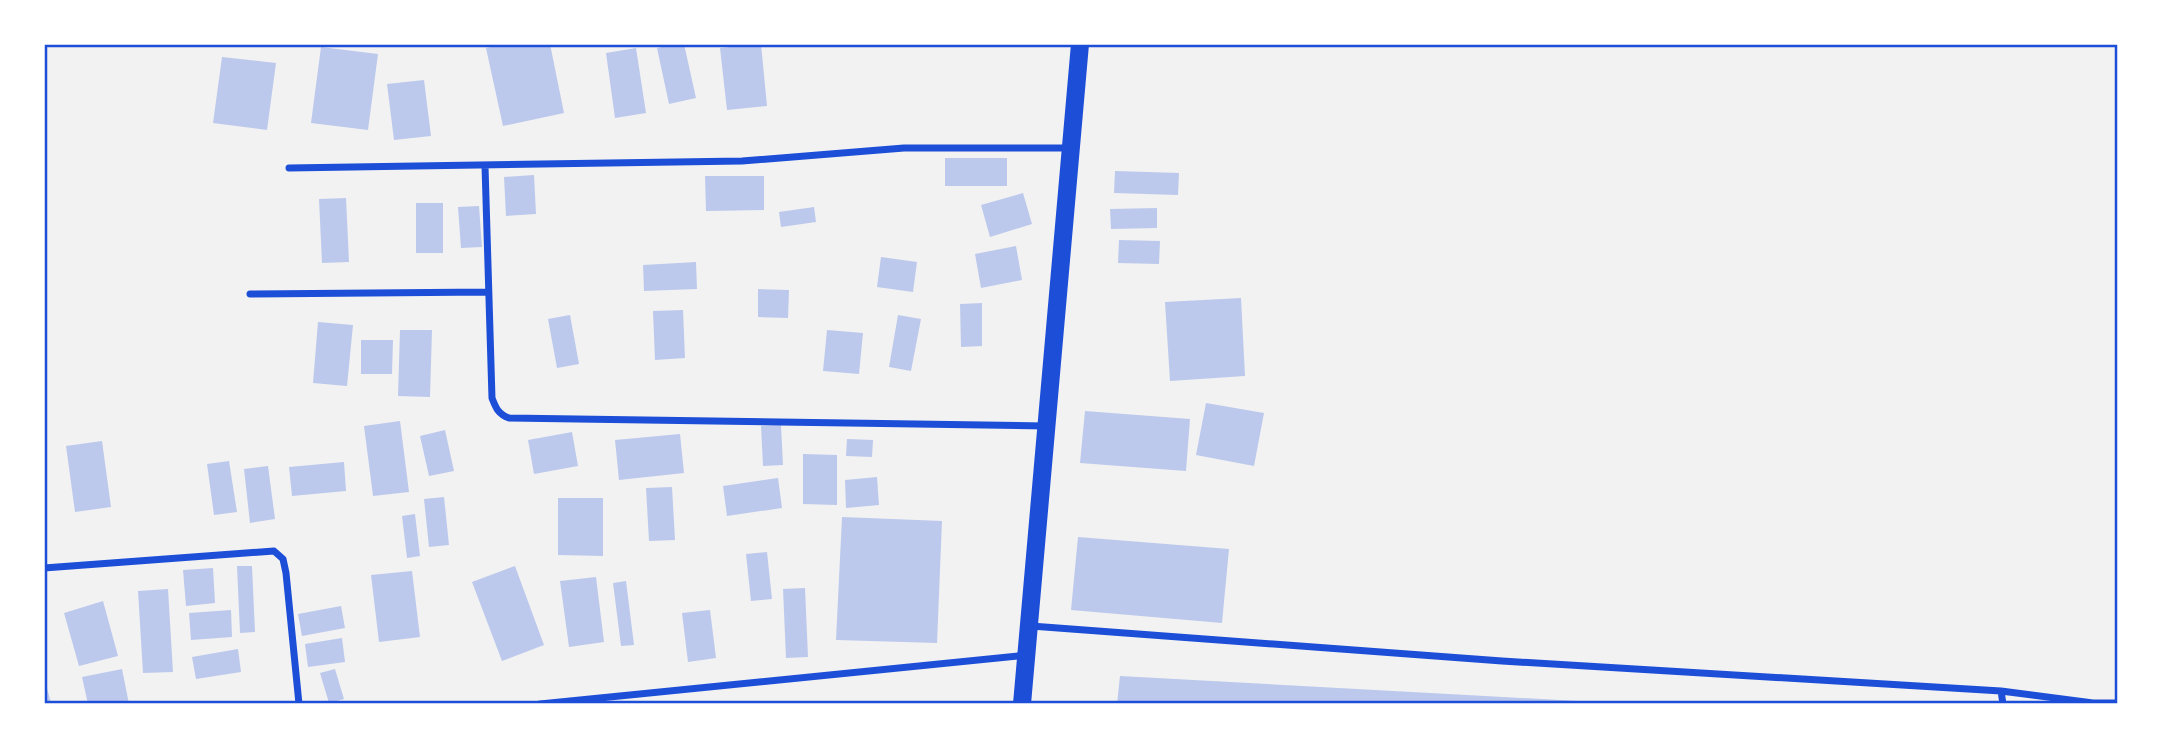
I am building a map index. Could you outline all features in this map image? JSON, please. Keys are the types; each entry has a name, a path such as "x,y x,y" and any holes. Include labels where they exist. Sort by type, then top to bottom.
{"main road":[{"path":"1022,704 1080,44"}],"street":[{"path":"289,168 742,161 904,148 1071,148"},
{"path":"485,166 492,398 496,409 509,418 1048,426"},
{"path":"250,294 487,292"},
{"path":"44,569 274,551 283,559 286,573 299,704"},
{"path":"1030,626 1503,661 2001,691 2093,703 2118,703"},
{"path":"540,704 1027,655"},
{"path":"2001,691 2003,704"}],"building":[{"path":"505,44 550,44 564,113 503,126 486,48"},
{"path":"684,44 696,98 669,104 657,48"},
{"path":"761,44 767,106 727,110 720,48"},
{"path":"321,47 378,54 368,130 311,123"},
{"path":"636,48 646,113 615,118 606,53"},
{"path":"222,57 276,63 267,130 213,123"},
{"path":"424,80 431,136 394,140 387,84"},
{"path":"945,158 1007,158 1007,186 945,186"},
{"path":"1115,171 1179,173 1178,195 1114,193"},
{"path":"534,175 536,214 506,216 504,177"},
{"path":"705,176 764,176 764,210 706,211"},
{"path":"1023,193 1032,224 990,237 981,205"},
{"path":"346,198 349,262 322,263 319,199"},
{"path":"416,203 443,203 443,253 416,253"},
{"path":"479,206 482,247 461,248 458,207"},
{"path":"814,207 816,222 781,227 779,212"},
{"path":"1157,208 1157,228 1111,229 1110,209"},
{"path":"1119,240 1160,241 1159,264 1118,263"},
{"path":"1016,246 1022,280 981,288 975,254"},
{"path":"881,257 917,262 913,292 877,287"},
{"path":"696,262 697,289 644,291 643,265"},
{"path":"758,289 789,290 788,318 758,317"},
{"path":"1241,298 1245,376 1170,381 1165,302"},
{"path":"982,303 982,346 961,347 960,304"},
{"path":"683,310 685,358 655,360 653,311"},
{"path":"570,315 579,364 557,368 548,319"},
{"path":"898,315 921,319 911,371 889,367"},
{"path":"318,322 353,325 347,386 313,383"},
{"path":"400,330 432,330 430,397 398,396"},
{"path":"827,330 863,333 859,374 823,371"},
{"path":"361,340 393,340 392,374 361,374"},
{"path":"1206,403 1264,413 1254,466 1196,455"},
{"path":"1085,411 1190,419 1186,471 1080,463"},
{"path":"400,421 409,492 373,496 364,426"},
{"path":"781,425 783,465 763,466 761,426"},
{"path":"445,430 454,471 429,476 420,436"},
{"path":"572,432 578,466 534,474 528,440"},
{"path":"680,434 684,473 619,480 615,440"},
{"path":"847,439 873,440 872,457 846,456"},
{"path":"102,441 111,507 75,512 66,446"},
{"path":"803,454 837,455 837,505 803,504"},
{"path":"229,461 237,512 214,515 207,464"},
{"path":"344,462 346,491 292,496 289,467"},
{"path":"268,466 275,519 250,523 244,469"},
{"path":"877,477 879,505 846,508 845,480"},
{"path":"778,478 782,508 727,516 723,486"},
{"path":"672,487 675,540 649,541 646,488"},
{"path":"444,497 449,545 429,547 424,499"},
{"path":"558,498 603,498 603,556 558,555"},
{"path":"415,514 420,556 407,558 402,516"},
{"path":"842,517 942,521 937,643 836,640"},
{"path":"1078,537 1229,549 1222,623 1071,610"},
{"path":"767,552 772,599 751,601 746,554"},
{"path":"237,566 252,566 255,632 240,633"},
{"path":"515,566 544,645 502,661 472,582"},
{"path":"213,568 215,603 186,606 183,570"},
{"path":"412,571 420,637 379,642 371,575"},
{"path":"596,577 604,642 569,647 560,581"},
{"path":"626,581 634,645 621,646 613,583"},
{"path":"805,588 808,657 786,658 783,589"},
{"path":"168,589 173,672 143,673 138,591"},
{"path":"103,601 118,656 79,666 64,613"},
{"path":"341,606 345,628 302,636 298,614"},
{"path":"231,610 232,637 191,640 189,613"},
{"path":"710,610 716,658 688,662 682,613"},
{"path":"342,638 345,662 308,667 305,644"},
{"path":"238,649 241,672 196,679 192,657"},
{"path":"122,669 129,704 88,704 82,677"},
{"path":"335,669 344,699 329,703 320,673"},
{"path":"1120,676 1596,702 1117,704"},
{"path":"44,677 51,703 45,704 44,704"}]}
